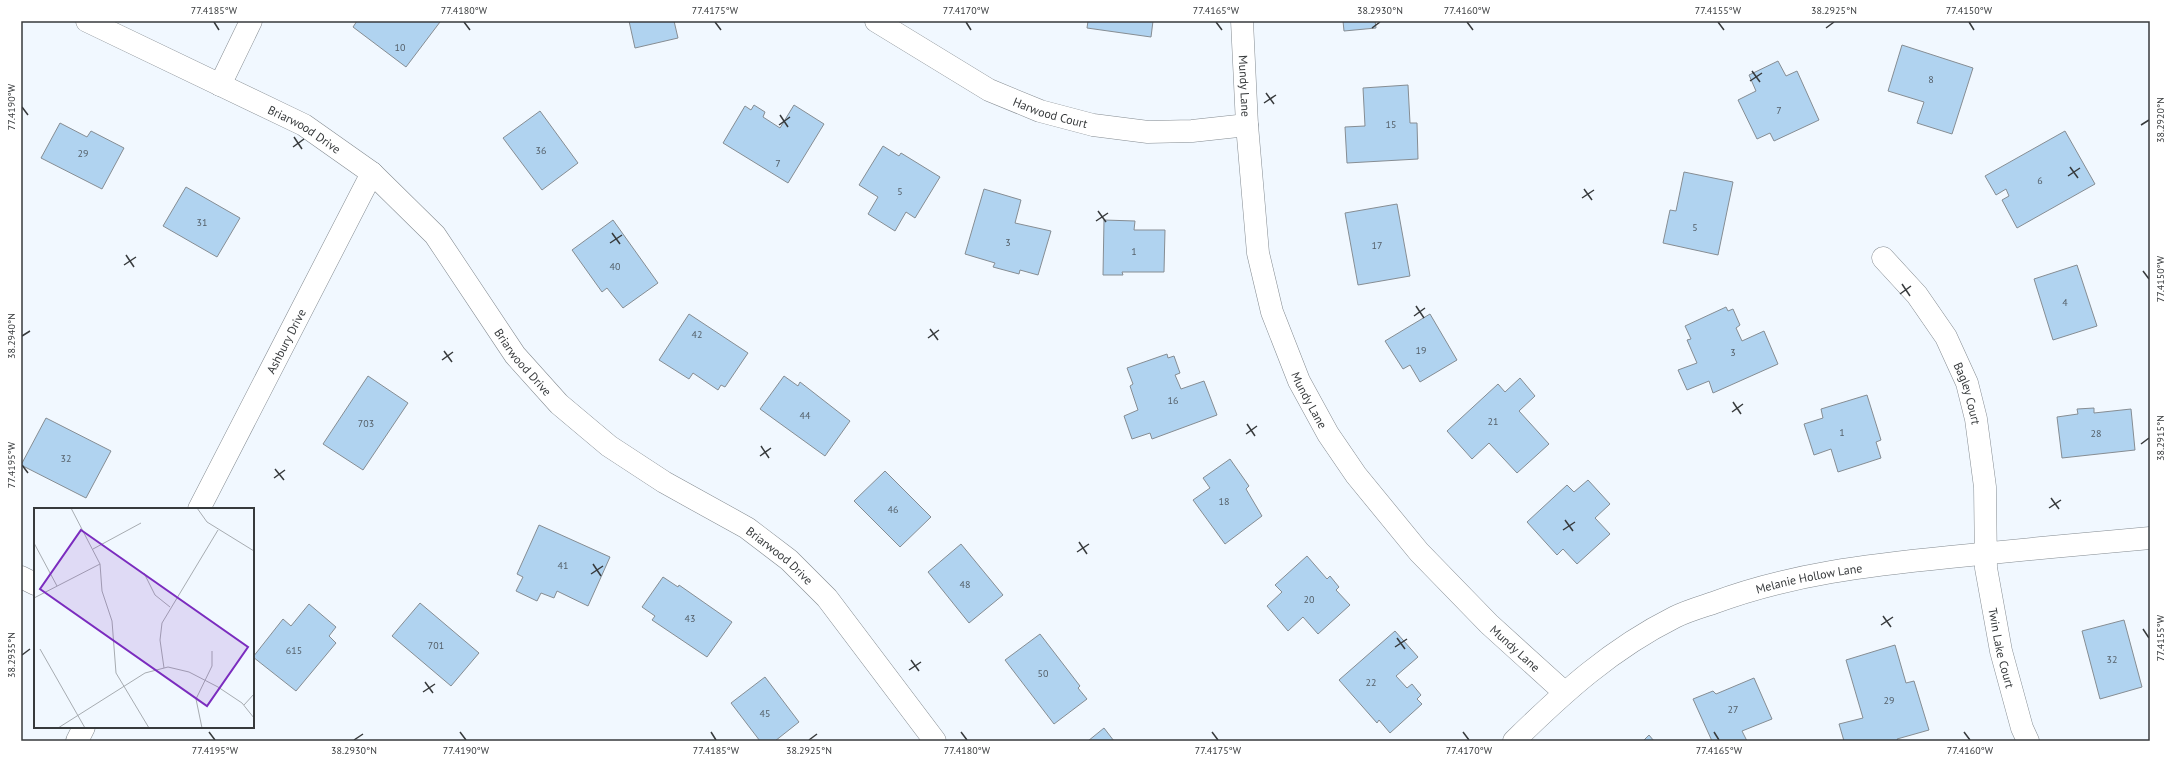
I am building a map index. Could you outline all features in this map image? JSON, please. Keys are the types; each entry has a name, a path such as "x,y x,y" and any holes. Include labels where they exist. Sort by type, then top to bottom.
{"street":[{"name":"Briarwood Drive","path":"87,21 304,125 372,173 435,235 515,355 560,404 609,446 664,482 747,528 789,560 827,598 935,741"},
{"path":"220,85 251,21"},
{"name":"Harwood Court","path":"876,21 989,90 1040,111 1093,125 1148,132 1192,131 1247,125"},
{"name":"Mundy Lane","path":"1242,21 1247,125 1258,253 1272,312 1299,381 1328,434 1356,475 1419,552 1489,624 1564,692"},
{"name":"Ashbury Drive","path":"200,508 372,173"},
{"name":"Bagley Court","path":"1883,258 1917,295 1946,337 1967,383 1976,419 1985,487 1986,553"},
{"name":"Melanie Hollow Lane","path":"1514,741 1564,692 1598,664 1642,635 1676,616 1736,594 1812,574 1891,563 2150,538"},
{"name":"Twin Lake Court","path":"1986,553 1986,568 2001,651 2022,728 2028,741"},
{"path":"21,577 34,584"},
{"path":"77,741 84,728"}],"building":[{"path":"357,21 440,22 406,67 353,27"},
{"path":"629,21 674,21 678,38 635,48"},
{"path":"1088,21 1153,21 1151,37 1087,28"},
{"path":"1343,21 1375,21 1376,28 1344,31"},
{"path":"1902,45 1973,68 1952,134 1917,123 1924,102 1888,91"},
{"path":"1778,61 1786,76 1797,71 1819,120 1774,141 1770,133 1757,139 1738,100 1756,91 1749,75"},
{"path":"1408,85 1410,123 1417,123 1418,159 1347,163 1345,127 1365,126 1363,88"},
{"path":"754,105 765,112 763,117 780,128 794,105 824,124 788,183 723,143 745,106 751,110"},
{"path":"540,111 578,163 542,190 503,138"},
{"path":"60,123 87,137 91,131 124,148 102,189 41,158"},
{"path":"2065,131 2095,184 2017,228 2002,200 2009,196 2006,189 1996,195 1985,176"},
{"path":"883,146 899,156 901,153 940,177 915,218 906,212 895,231 868,214 878,197 859,185"},
{"path":"1684,172 1733,182 1718,255 1663,243 1670,210 1676,211"},
{"path":"186,187 240,218 217,257 163,226"},
{"path":"984,189 1021,200 1015,223 1051,231 1038,275 1020,270 1019,274 993,267 995,263 965,254"},
{"path":"1397,204 1410,276 1358,285 1345,213"},
{"path":"613,220 658,283 623,308 607,288 602,292 572,250"},
{"path":"1104,220 1135,221 1134,230 1165,230 1164,272 1122,272 1123,275 1103,275"},
{"path":"2077,265 2097,326 2053,340 2034,279"},
{"path":"1726,307 1728,311 1733,309 1740,325 1736,328 1742,341 1764,331 1778,364 1713,393 1709,381 1687,390 1678,370 1697,363 1687,340 1691,339 1685,326"},
{"path":"689,314 748,353 725,387 721,385 718,390 693,373 689,379 659,360"},
{"path":"1430,314 1457,360 1420,382 1410,365 1403,369 1385,341"},
{"path":"1167,354 1168,358 1174,356 1180,373 1175,375 1181,389 1204,381 1217,415 1152,439 1150,433 1132,439 1124,416 1138,410 1130,386 1133,384 1127,368"},
{"path":"368,376 408,403 363,470 323,444"},
{"path":"784,376 798,386 800,382 850,421 825,456 760,409"},
{"path":"1520,378 1535,396 1519,411 1549,444 1517,473 1489,443 1472,459 1447,431 1498,384 1505,392"},
{"path":"1867,395 1881,440 1876,442 1881,458 1838,472 1831,449 1814,455 1804,424 1823,418 1821,409"},
{"path":"2094,408 2094,413 2131,409 2135,450 2062,458 2057,417 2078,414 2077,409"},
{"path":"46,418 111,451 86,498 21,465"},
{"path":"1230,459 1249,486 1246,489 1262,516 1225,544 1193,500 1210,488 1203,478"},
{"path":"885,471 931,517 900,547 854,501"},
{"path":"1588,480 1610,504 1595,518 1610,534 1577,564 1563,549 1557,555 1527,522 1567,485 1574,492"},
{"path":"539,525 610,557 588,606 557,591 554,598 541,593 537,601 516,591 523,577 517,574"},
{"path":"961,544 1003,595 969,623 928,572"},
{"path":"1307,556 1327,579 1330,576 1339,587 1336,590 1350,605 1318,634 1303,617 1288,631 1267,606 1282,592 1275,585"},
{"path":"663,577 678,587 679,585 732,622 707,657 652,620 655,616 642,607"},
{"path":"420,603 479,653 451,686 392,636"},
{"path":"309,604 336,627 329,636 336,643 296,691 254,658 254,656 283,619 291,626"},
{"path":"2124,620 2142,687 2100,699 2082,631"},
{"path":"1395,631 1418,657 1396,676 1407,688 1412,684 1421,695 1417,699 1422,704 1390,733 1379,720 1377,723 1339,680"},
{"path":"1040,634 1080,686 1078,688 1087,699 1054,724 1005,660"},
{"path":"1895,645 1906,683 1914,681 1929,730 1897,739 1898,741 1844,741 1839,724 1863,718 1846,660"},
{"path":"765,677 799,722 775,741 760,741 731,703"},
{"path":"1754,678 1772,719 1742,731 1747,741 1712,741 1693,699 1713,691 1716,694"},
{"path":"1104,728 1114,741 1088,741"},
{"path":"1649,735 1654,741 1643,741"}]}
